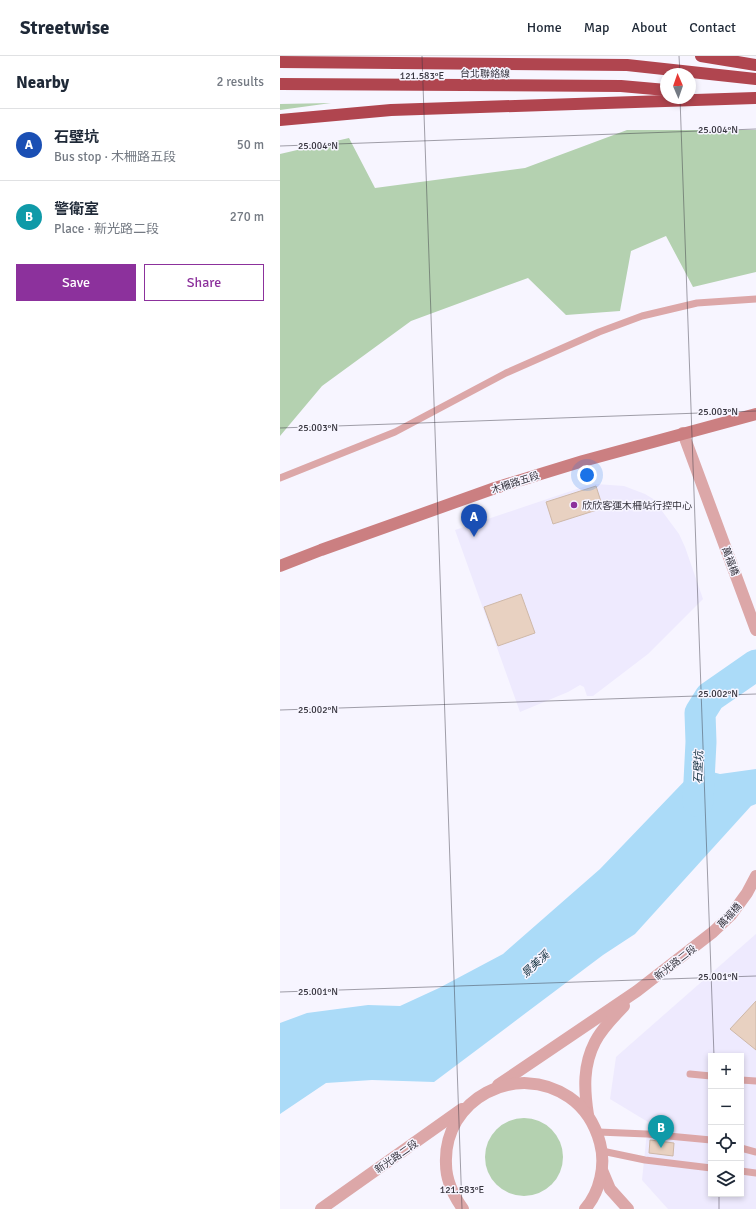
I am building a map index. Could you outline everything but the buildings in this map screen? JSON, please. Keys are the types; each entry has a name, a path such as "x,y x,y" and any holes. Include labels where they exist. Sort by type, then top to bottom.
{"highway":[{"path":"701,56 756,64"},
{"name":"台北聯絡線","path":"280,62 627,65 756,79"},
{"name":"台北聯絡線","path":"280,84 621,86 660,89"},
{"path":"696,93 755,98"},
{"path":"280,120 391,110 755,98"}],"main road":[{"name":"木柵路五段","path":"280,566 320,550 495,488 583,461 756,414"}],"street":[{"name":"萬福橋","path":"683,433 756,630"},
{"name":"萬福橋","path":"713,932 731,915 747,893 756,876"},
{"name":"新光路二段","path":"487,1092 637,991 713,932"},
{"name":"新光路二段","path":"588,1116 584,1077 588,1059 595,1041 605,1027 637,991"},
{"path":"463,1209 454,1197 448,1181 446,1164 447,1147 452,1130 460,1115 472,1102 487,1092 505,1085 524,1083 542,1085 560,1091 576,1102 588,1116 598,1132 602,1151 602,1170 598,1188 585,1209"},
{"name":"新光路二段","path":"321,1209 472,1102"},
{"path":"602,1170 610,1189 628,1209"}],"lane":[{"path":"280,478 395,432 506,373 599,332 642,316 697,303 756,299"},
{"path":"690,1074 708,1076"},
{"path":"744,1080 756,1081"},
{"path":"598,1132 647,1134 708,1140"},
{"path":"744,1149 756,1152"},
{"path":"602,1151 644,1160 708,1168"},
{"path":"744,1171 756,1173"}],"shaded area":[{"path":"596,484 624,486 645,494 660,503 662,511 679,534 685,547 703,599 648,654 593,696 587,696 584,687 580,685 568,692 520,712 455,530 586,486"},
{"path":"756,934 756,1209 668,1209 642,1180 648,1122 610,1099 616,1057"}],"green space":[{"path":"331,103 280,110 280,104"},
{"path":"627,130 756,130 756,272 693,287 666,236 631,251 620,311 566,315 528,278 411,321 322,386 280,436 280,154 349,138 375,188 525,168"},
{"path":"524,1118 539,1121 546,1125 556,1135 560,1142 563,1157 560,1172 556,1179 546,1189 539,1193 524,1196 509,1193 502,1189 492,1179 488,1172 485,1157 488,1142 492,1135 502,1125 509,1121"}],"water":[{"name":"景美溪","path":"697,768 720,774 756,769 756,804 751,806 635,934 603,955 434,1082 372,1080 326,1083 280,1114 280,1023 307,1013 368,1005 400,1006 439,988 503,954 600,869"}],"waterway":[{"name":"石壁坑","path":"698,801 701,742 700,713 710,697 756,665"}],"place":[{"name":"欣欣客運木柵站行控中心","path":"574,505"},
{"name":"石壁坑","path":"474,537"},
{"name":"警衛室","path":"661,1148"}]}
